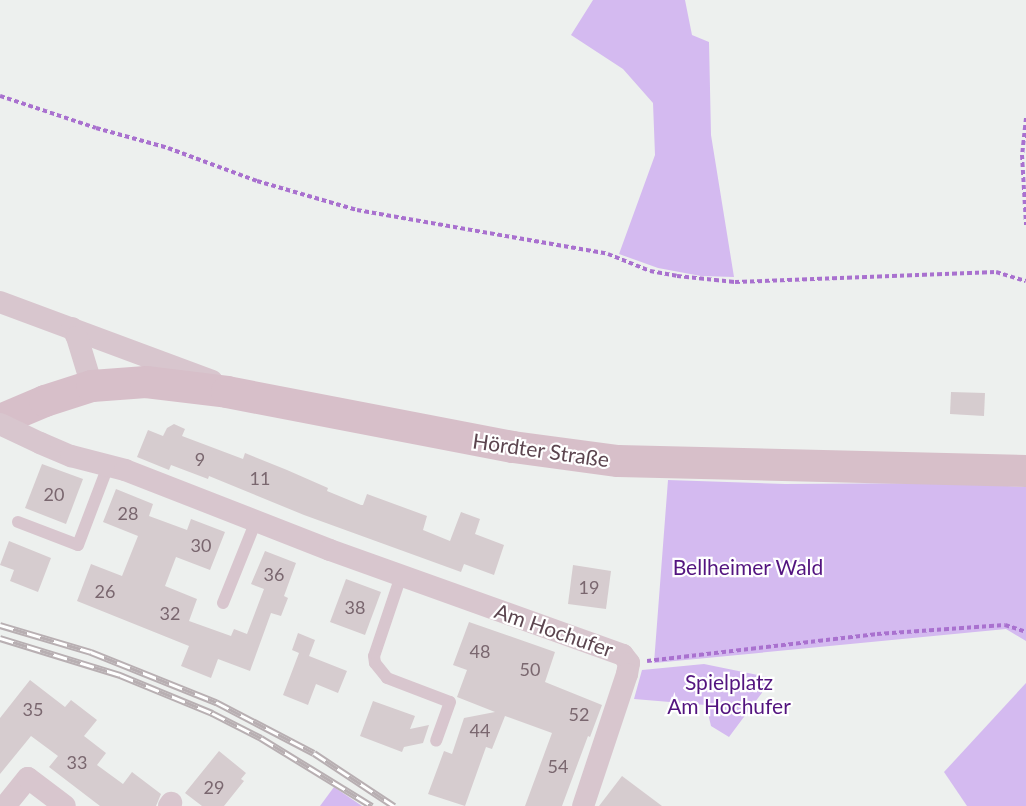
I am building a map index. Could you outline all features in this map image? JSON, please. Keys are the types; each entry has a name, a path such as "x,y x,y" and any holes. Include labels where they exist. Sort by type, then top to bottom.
{"main road":[{"path":"0,422 45,401 92,386 146,382 250,396"},
{"name":"Hördter Straße","path":"250,396 513,447 618,461 1026,471"}],"street":[{"name":"Hördter Straße","path":"0,302 250,396"},
{"path":"72,328 92,386"},
{"name":"Am Hochufer","path":"0,422 71,456 108,465 401,576 622,655 629,663 625,680 583,806"},
{"path":"12,804 28,778 65,806"}],"lane":[{"path":"18,522 78,545 108,465"},
{"path":"223,603 256,521"},
{"path":"401,576 375,656 375,663 387,678 450,702 436,741"}],"path":[{"path":"0,96 96,128 168,148 256,181 357,210 608,254 650,271 735,282 996,272 1026,281"},
{"path":"1026,118 1022,155 1026,225"},
{"path":"629,663 877,634 1005,625 1026,632"}],"green space":[{"path":"593,0 685,0 692,35 709,42 711,135 734,277 701,276 658,268 619,254 655,155 653,103 623,69 571,35"},
{"name":"Bellheimer Wald","path":"668,480 785,484 942,483 1026,487 1026,641 1006,629 654,663"},
{"name":"Spielplatz Am Hochufer","path":"704,664 773,678 729,737 711,726 706,705 634,699 642,670"},
{"path":"1026,683 1026,806 967,806 944,772"},
{"path":"334,787 362,806 320,806"}],"building":[{"path":"951,392 985,393 984,416 950,414"},
{"path":"174,424 185,429 182,436 243,459 245,453 328,488 327,491 361,505 367,494 427,516 423,530 450,541 461,512 480,519 475,534 504,545 494,575 464,564 461,572 304,515 209,476 208,479 171,465 169,470 137,457 148,430 163,436 167,428"},
{"path":"42,464 83,479 66,524 25,508"},
{"path":"116,489 153,504 149,516 187,530 191,519 225,532 210,570 176,557 165,586 197,599 189,621 231,636 234,629 247,634 264,589 251,584 265,551 296,563 284,596 288,598 281,616 271,613 250,671 218,659 211,678 181,666 189,646 77,601 91,564 122,576 138,536 103,522"},
{"path":"9,541 51,558 38,592 10,581 14,570 0,565"},
{"path":"573,565 611,571 606,609 568,604"},
{"path":"346,579 381,592 365,635 330,622"},
{"path":"469,622 555,652 545,682 602,705 562,806 525,806 552,733 505,716 492,749 486,747 465,806 428,794 444,751 452,754 464,718 495,712 457,697 467,670 453,665"},
{"path":"298,633 315,640 309,656 347,671 338,693 316,684 308,705 283,695 299,653 292,650"},
{"path":"30,680 65,707 71,700 97,720 84,736 106,753 97,765 123,784 132,772 161,794 156,806 100,806 49,767 58,756 31,736 0,774 0,718"},
{"path":"373,701 415,716 410,729 429,725 423,743 404,747 402,752 360,736"},
{"path":"219,751 246,773 241,779 244,781 224,806 202,806 185,793"},
{"path":"622,776 662,806 599,806"}],"railway":[{"path":"0,625 91,652 216,702 314,753 394,806"},
{"path":"0,638 120,675 212,713 261,738 372,806"}]}
